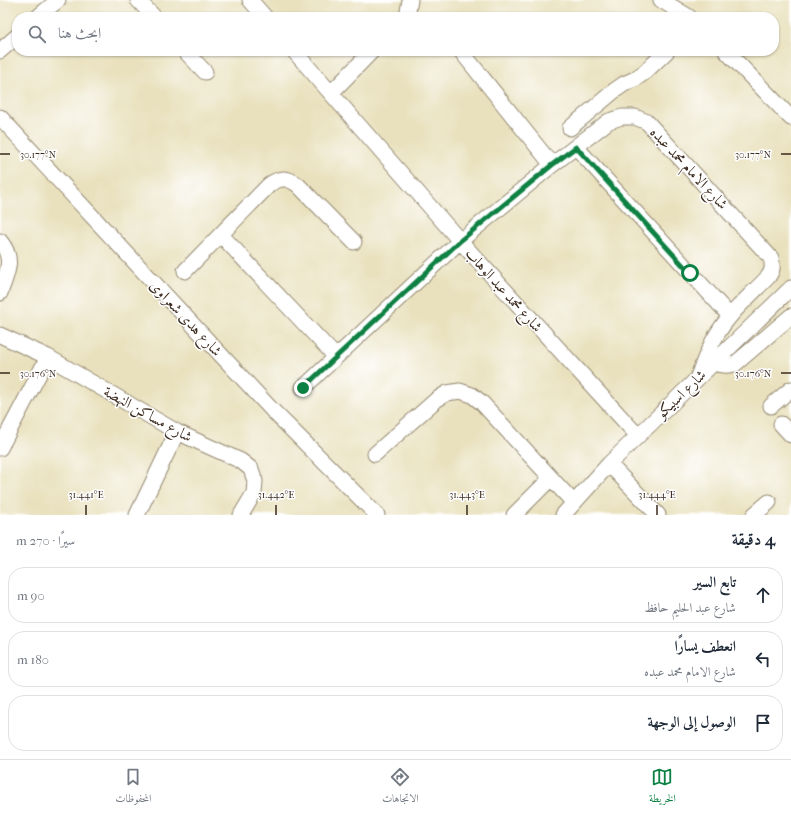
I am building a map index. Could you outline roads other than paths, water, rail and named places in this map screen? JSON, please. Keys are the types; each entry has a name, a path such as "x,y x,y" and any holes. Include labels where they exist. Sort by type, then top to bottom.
{"street":[{"path":"44,12 58,0"},
{"path":"138,0 149,12"},
{"path":"250,0 261,12"},
{"path":"408,12 410,0"},
{"path":"661,0 681,12"},
{"path":"0,51 12,40"},
{"path":"190,56 206,72"},
{"name":"شارع محمد عبد الوهاب","path":"298,56 460,241 638,436"},
{"path":"331,94 367,56"},
{"path":"465,56 552,165"},
{"path":"570,128 614,91 645,72 661,56"},
{"path":"731,56 791,118"},
{"name":"شارع هدى شعراوى","path":"0,117 267,405 377,515"},
{"name":"شارع الامام محمد عبده","path":"303,388 460,241 552,165 609,121 622,117 635,117 647,122 756,241 771,258 773,264 772,271 768,277 730,316 716,336 705,357 697,379"},
{"path":"576,147 730,316"},
{"path":"185,271 269,185 276,180 284,178 292,180 298,185 354,242"},
{"path":"221,235 336,357"},
{"path":"0,241 8,253 9,261 0,293"},
{"name":"شارع اسبيكو","path":"563,515 573,509 609,464 791,288"},
{"path":"714,363 721,366 735,364 791,316"},
{"name":"شارع مساكن النهضة","path":"0,335 48,357 177,432 241,461 251,469 256,481 254,493 241,515"},
{"path":"0,448 48,357"},
{"path":"771,406 791,389"},
{"path":"374,454 436,400 447,393 460,391 472,395 482,403 551,478 573,509"},
{"path":"137,515 177,432"},
{"path":"609,464 658,515"},
{"path":"514,515 551,478"},
{"path":"754,515 768,502"}]}
